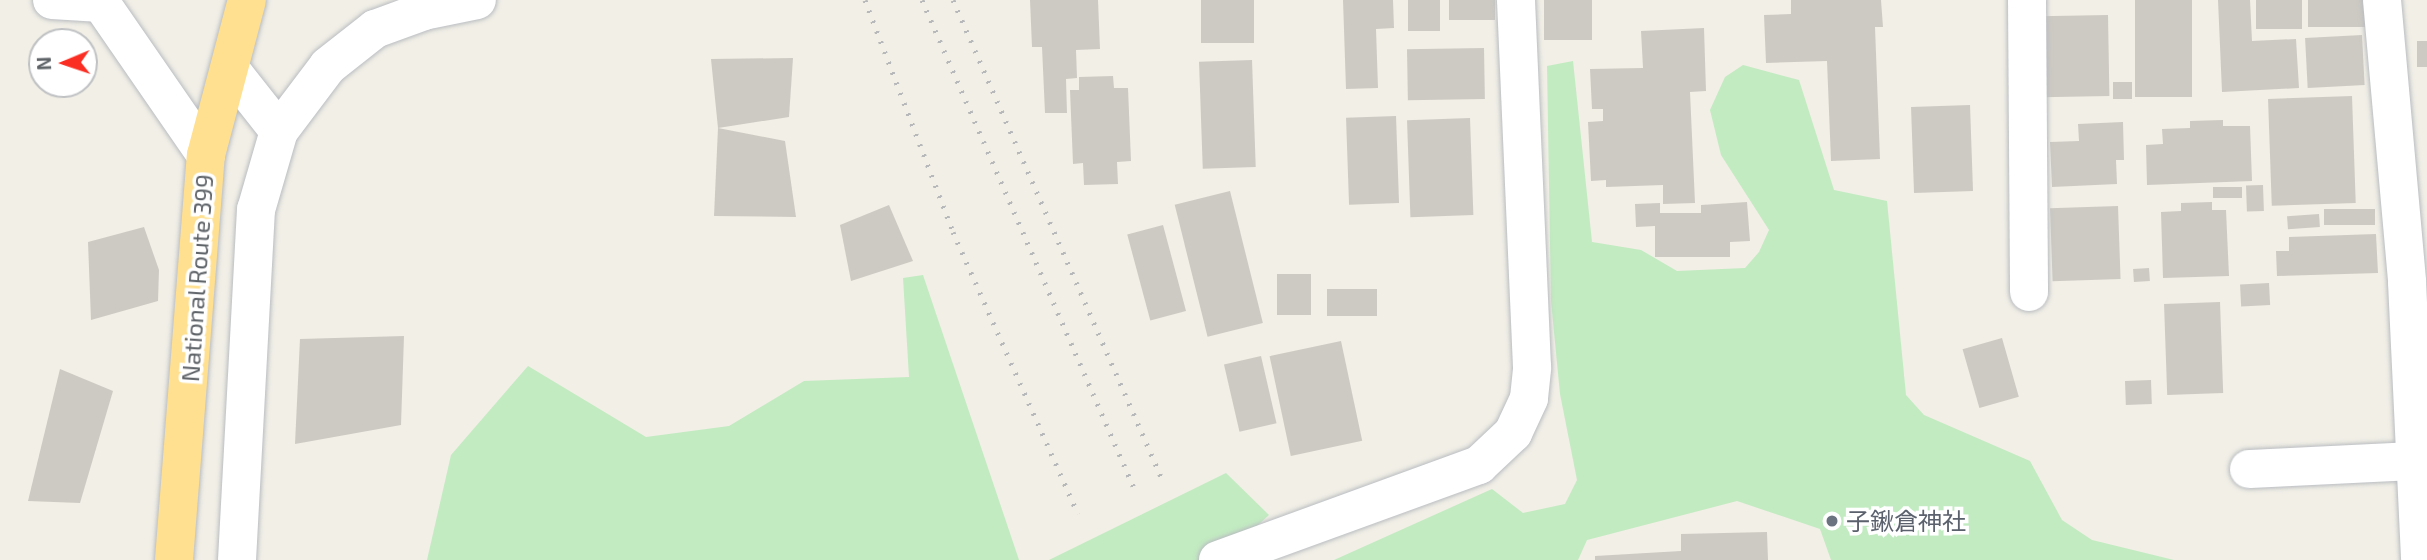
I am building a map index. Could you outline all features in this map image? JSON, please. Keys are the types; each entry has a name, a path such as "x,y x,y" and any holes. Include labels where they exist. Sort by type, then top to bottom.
{"highway":[{"name":"National Route 399","path":"174,560 206,155 247,0"}],"street":[{"path":"52,0 104,1 206,155"},
{"path":"237,560 256,210 279,131 328,66 375,29 424,11 477,0"},
{"path":"1218,560 1479,465 1513,433 1529,398 1532,367 1516,0"},
{"path":"2027,0 2029,292"},
{"path":"2382,0 2417,281 2415,461 2420,560"},
{"path":"230,69 279,131"},
{"path":"2249,469 2415,461"}],"green space":[{"path":"1573,61 1592,242 1641,250 1677,271 1745,268 1759,252 1769,230 1721,155 1710,110 1725,77 1743,65 1799,80 1834,190 1887,201 1906,395 1924,415 2030,461 2062,520 2092,540 2174,560 1831,560 1820,529 1737,501 1587,540 1578,560 1334,560 1492,489 1523,513 1565,504 1577,480 1560,394 1551,301 1547,66"},
{"path":"923,275 1019,560 427,560 451,455 528,366 646,437 729,426 804,381 909,377 903,278"},
{"path":"1226,473 1269,515 1219,560 1049,560"}],"building":[{"path":"1030,0 1098,0 1100,49 1076,50 1077,78 1066,79 1067,113 1045,113 1042,47 1032,47"},
{"path":"1201,0 1254,0 1254,43 1201,43"},
{"path":"1343,0 1393,0 1394,28 1376,29 1378,88 1346,89"},
{"path":"1408,0 1440,0 1440,31 1408,31"},
{"path":"1449,0 1495,0 1495,20 1449,20"},
{"path":"1544,0 1592,0 1592,40 1544,40"},
{"path":"1791,0 1881,0 1883,27 1875,27 1880,159 1831,161 1827,61 1766,63 1764,15 1791,14"},
{"path":"2135,0 2192,0 2192,97 2135,97"},
{"path":"2218,0 2250,0 2252,41 2296,39 2299,88 2222,92"},
{"path":"2256,0 2302,0 2302,29 2256,29"},
{"path":"2308,0 2365,0 2365,27 2308,27"},
{"path":"2108,15 2109,96 2041,97 2040,16"},
{"path":"1704,28 1706,91 1690,92 1695,203 1663,204 1663,185 1606,187 1606,180 1591,181 1588,122 1603,121 1603,109 1592,109 1590,69 1643,68 1641,31"},
{"path":"2362,35 2365,85 2308,88 2305,38"},
{"path":"2417,41 2427,41 2427,67 2417,67"},
{"path":"1484,48 1485,99 1408,100 1407,49"},
{"path":"793,58 789,117 718,128 711,59"},
{"path":"1252,60 1256,167 1203,169 1199,62"},
{"path":"1113,76 1114,88 1128,88 1131,161 1117,162 1118,184 1084,185 1083,163 1073,164 1070,90 1079,90 1079,77"},
{"path":"2113,82 2132,82 2132,99 2113,99"},
{"path":"2352,96 2356,203 2272,206 2268,99"},
{"path":"1970,105 1973,191 1914,193 1911,107"},
{"path":"1396,116 1399,203 1349,205 1346,118"},
{"path":"1470,118 1473,215 1410,217 1407,120"},
{"path":"2223,120 2223,126 2250,126 2252,181 2147,185 2146,145 2163,144 2162,129 2190,128 2190,121"},
{"path":"2123,122 2124,160 2116,160 2117,184 2052,187 2050,142 2079,141 2078,124"},
{"path":"718,128 785,141 796,217 714,216"},
{"path":"2263,185 2264,211 2247,212 2246,186"},
{"path":"2213,187 2242,187 2242,198 2213,198"},
{"path":"1230,191 1263,323 1208,337 1175,205"},
{"path":"1747,202 1750,241 1730,242 1730,257 1655,257 1655,226 1636,227 1635,204 1660,203 1660,213 1701,213 1701,205"},
{"path":"2212,202 2212,210 2226,210 2229,276 2163,278 2161,212 2181,211 2181,203"},
{"path":"889,205 913,261 851,281 840,225"},
{"path":"2118,206 2121,279 2053,281 2050,208"},
{"path":"2324,209 2375,209 2375,225 2324,225"},
{"path":"2319,214 2320,227 2288,229 2287,216"},
{"path":"1163,225 1186,311 1150,321 1127,235"},
{"path":"144,227 159,270 158,301 91,320 88,242"},
{"path":"2376,234 2378,273 2277,276 2276,251 2289,251 2289,237"},
{"path":"2149,268 2150,281 2134,282 2133,269"},
{"path":"1277,274 1311,274 1311,315 1277,315"},
{"path":"2269,283 2270,305 2241,306 2240,285"},
{"path":"1327,289 1377,289 1377,316 1327,316"},
{"path":"2220,302 2223,393 2167,395 2164,304"},
{"path":"404,336 401,425 295,444 300,339"},
{"path":"2002,338 2019,397 1979,408 1963,349"},
{"path":"1341,341 1362,441 1291,456 1270,356"},
{"path":"1261,356 1277,423 1239,432 1224,365"},
{"path":"60,369 113,391 80,503 28,501"},
{"path":"2151,380 2152,404 2126,405 2125,381"},
{"path":"1767,532 1768,560 1595,560 1595,556 1681,551 1681,534"}],"railway":[{"path":"865,0 953,232 1078,514"},
{"path":"922,0 1134,488"},
{"path":"953,0 1162,479"}],"place":[{"name":"子鍬倉神社","path":"1832,521"}]}
